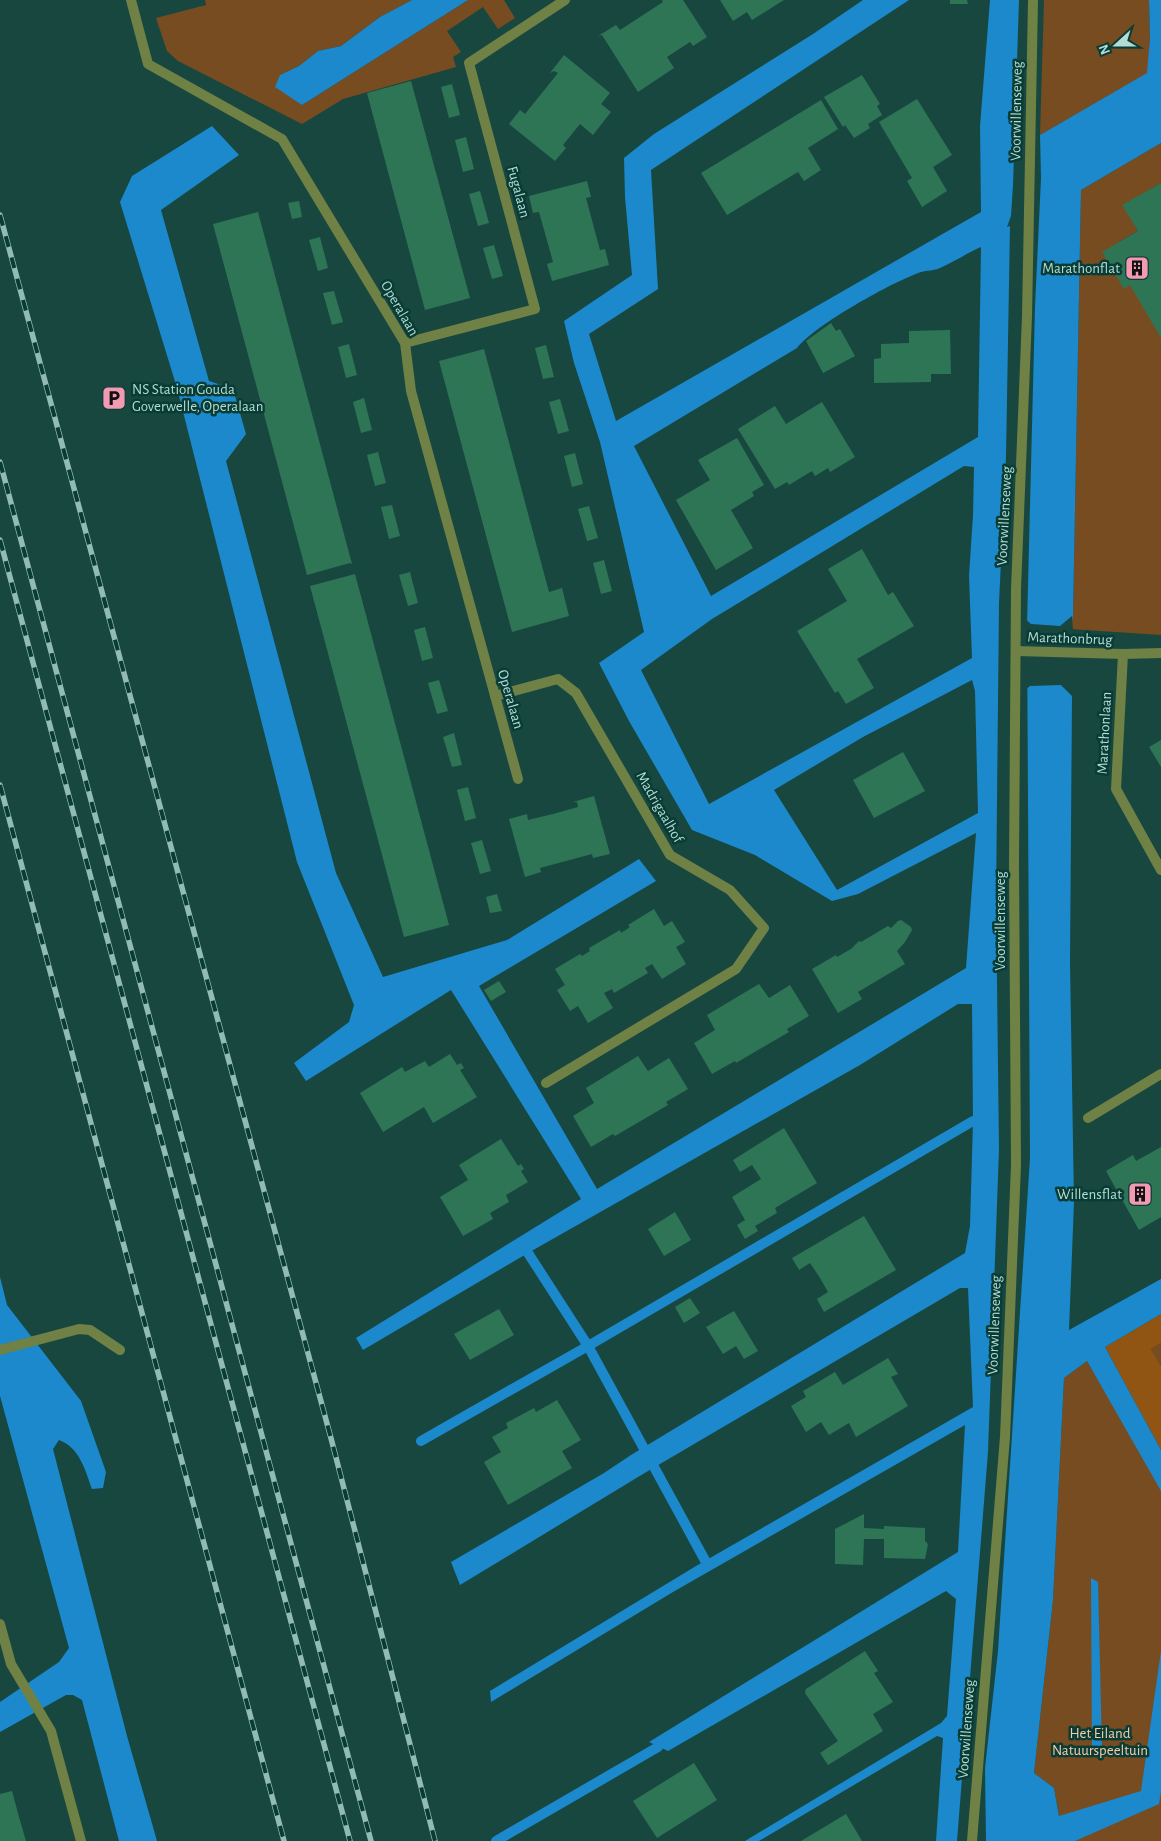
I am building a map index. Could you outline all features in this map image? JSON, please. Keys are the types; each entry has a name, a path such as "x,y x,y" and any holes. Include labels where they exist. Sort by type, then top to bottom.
{"street":[{"name":"Operalaan","path":"131,0 148,64 282,139 405,343 411,391 518,780"},
{"name":"Fugalaan","path":"405,343 535,309 469,63 565,0"},
{"name":"Voorwillenseweg","path":"972,1841 1005,1437 1016,1166 1014,853 1019,651 1016,589 1027,306 1033,0"},
{"name":"Marathonbrug","path":"1019,651 1123,654"},
{"path":"1123,654 1161,653"},
{"name":"Marathonlaan","path":"1123,654 1116,790 1161,870"},
{"name":"Madrigaalhof","path":"495,696 558,679 576,693 670,855 730,890 764,928 736,968 546,1083"},
{"path":"1088,1118 1161,1074"},
{"path":"0,1350 79,1329 90,1330 120,1350"},
{"path":"0,1624 11,1664 51,1732 81,1841"}],"green space":[{"path":"205,0 412,0 380,17 341,46 318,51 299,66 280,75 302,105 468,0 504,0 515,18 498,29 483,7 447,31 461,52 453,57 456,67 343,99 302,124 178,61 167,51 156,18 206,5"},
{"path":"1044,0 1149,0 1150,38 1148,73 1040,135"},
{"path":"1161,143 1161,183 1123,205 1138,231 1119,242 1161,318 1161,635 1070,629 1073,616 1081,190"},
{"path":"1161,1343 1161,1366 1151,1349"},
{"name":"Het Eiland Natuurspeeltuin","path":"1087,1361 1161,1488 1161,1841 1064,1841 1054,1788 1034,1773 1053,1600 1064,1378"}],"shaded area":[{"path":"1161,1314 1161,1343 1151,1349 1161,1366 1161,1450 1105,1347"}],"water":[{"path":"412,0 468,0 302,105 275,87 280,75 299,66 318,51 341,46 380,17"},
{"path":"863,0 909,0 651,170 658,289 589,334 616,421 981,212 980,126 990,0 1019,0 1013,185 1011,216 1007,227 1010,226 1006,457 999,603 996,901 999,1149 988,1452 957,1841 936,1841 943,1738 937,1736 759,1841 745,1841 941,1723 947,1716 956,1599 946,1591 668,1751 649,1742 958,1552 965,1425 673,1592 491,1702 490,1691 696,1566 973,1407 968,1288 960,1288 643,1474 460,1585 451,1562 604,1473 965,1253 970,1226 973,1121 972,1004 958,1004 860,1065 528,1253 363,1350 356,1338 581,1199 451,990 306,1081 294,1063 349,1022 354,1005 297,862 177,388 120,202 132,176 212,126 239,155 161,210 209,381 233,389 246,434 226,461 336,873 383,977 507,940 639,859 656,881 479,986 597,1189 966,968 976,833 858,894 832,901 755,855 692,830 629,721 599,663 644,632 600,442 574,363 564,321 632,275 625,197 624,158 654,134 813,34","holes":["981,247 978,437 711,596 634,446 797,348 836,316 874,294 908,277 938,269","964,466 974,467 969,576 972,658 709,804 641,670 712,619","972,680 975,691 978,813 837,890 774,790 863,737"]},
{"path":"1149,0 1161,0 1161,143 1081,190 1073,616 1061,685 1072,696 1070,962 1074,1202 1069,1330 1161,1279 1161,1314 1105,1347 1161,1450 1161,1491 1087,1361 1064,1378 1053,1600 1034,1773 1054,1788 1059,1816 1141,1791 1161,1651 1161,1791 1159,1804 1075,1841 986,1841 985,1768 998,1651 1030,1158 1027,625 1035,307 1041,178 1040,135 1147,73 1150,38"},
{"path":"0,1277 7,1305 81,1401 106,1472 103,1488 92,1489 81,1460 72,1448 59,1440 53,1449 127,1736 157,1841 119,1841 82,1700 73,1695 66,1695 0,1732 0,1702 59,1662 69,1648 0,1396"},
{"path":"1091,1578 1098,1582 1102,1751 1092,1753"}],"pier":[{"path":"1072,616 1073,631 1064,684 1074,695 1061,685 1030,686 1024,691 1024,618 1031,624 1060,626"}],"building":[{"path":"662,0 683,0 707,37 693,46 690,42 667,57 674,68 638,92 602,35 598,36 616,25 620,30 663,2"},
{"path":"720,0 784,0 752,20 747,12 733,21"},
{"path":"950,0 967,0 968,4 950,4"},
{"path":"564,55 610,93 601,104 611,112 593,135 580,124 563,145 566,148 555,161 509,124 520,110 525,114 558,73 554,71 550,73"},
{"path":"862,75 880,104 877,106 882,115 868,124 870,128 854,138 845,125 843,127 824,97"},
{"path":"411,81 470,298 425,310 367,93"},
{"path":"452,84 460,115 449,118 441,87"},
{"path":"917,99 952,155 933,167 947,191 922,207 907,181 912,178 879,122"},
{"path":"821,100 838,129 808,148 821,170 804,181 798,172 727,215 701,173"},
{"path":"466,137 474,169 463,172 455,140"},
{"path":"587,181 591,197 586,198 600,250 605,249 609,265 552,281 547,264 553,262 539,212 533,213 529,196"},
{"name":"Marathonflat","path":"1161,183 1161,338 1130,285 1124,289 1102,252 1138,231 1122,205"},
{"path":"480,191 489,223 478,226 469,194"},
{"path":"299,201 302,217 292,219 288,203"},
{"path":"258,212 352,564 307,575 213,224"},
{"path":"320,237 328,268 318,271 309,240"},
{"path":"494,245 503,276 492,279 483,248"},
{"path":"334,291 343,322 332,325 323,293"},
{"path":"831,323 836,331 840,329 855,356 823,373 806,341"},
{"path":"950,330 951,374 931,374 931,382 874,383 874,359 881,358 881,344 909,343 909,331"},
{"path":"349,344 357,375 346,378 338,347"},
{"path":"546,345 554,377 543,379 535,348"},
{"path":"484,349 549,592 562,588 569,616 512,632 439,361"},
{"path":"364,398 372,430 361,433 353,402"},
{"path":"560,399 569,431 558,434 549,402"},
{"path":"822,402 855,457 830,472 828,468 815,476 812,471 789,485 787,482 775,489 738,429 775,406 786,424"},
{"path":"737,438 764,485 752,492 754,496 731,510 753,548 716,570 676,500 710,480 698,460"},
{"path":"378,452 386,483 375,486 367,455"},
{"path":"575,453 583,484 572,487 564,456"},
{"path":"392,505 400,536 389,539 381,507"},
{"path":"589,506 598,538 587,541 578,509"},
{"path":"862,549 888,595 893,592 914,626 857,659 874,688 846,704 838,691 835,693 797,631 847,601 828,569"},
{"path":"604,560 612,591 601,594 593,563"},
{"path":"410,572 418,603 408,606 399,575"},
{"path":"355,574 449,925 404,937 310,586"},
{"path":"425,627 433,658 422,661 414,630"},
{"path":"439,680 448,711 437,714 428,683"},
{"path":"454,733 462,765 452,767 443,737"},
{"path":"1161,740 1161,767 1149,747"},
{"path":"903,752 925,791 874,818 853,780"},
{"path":"468,787 476,818 465,821 457,790"},
{"path":"594,796 610,854 593,858 592,854 540,868 541,872 525,877 509,819 527,814 528,820 553,814 578,807 577,802 573,802"},
{"path":"482,840 491,871 480,874 471,843"},
{"path":"497,894 502,911 490,913 486,897"},
{"path":"654,909 664,926 672,921 685,942 676,947 686,964 662,979 652,964 645,968 648,973 614,993 612,989 604,993 613,1008 588,1023 578,1006 570,1011 557,990 565,985 555,969 580,954 582,956 590,951 589,948 620,930 621,933 630,927 628,925"},
{"path":"901,920 911,927 912,930 897,951 905,964 858,992 862,999 838,1013 812,969 836,955 837,957 851,949 859,941 861,942 888,926 891,928"},
{"path":"499,981 506,992 491,1001 484,990"},
{"path":"759,984 769,998 790,985 809,1016 787,1029 789,1032 736,1063 735,1061 712,1074 694,1043 715,1030 707,1015"},
{"path":"450,1054 457,1065 461,1063 464,1068 460,1070 477,1097 433,1123 424,1107 383,1132 360,1093 402,1067 405,1072 425,1061 429,1067"},
{"path":"638,1056 648,1071 669,1058 688,1089 666,1102 668,1105 615,1136 613,1134 591,1147 573,1116 594,1103 586,1088"},
{"path":"784,1128 817,1183 775,1208 777,1213 755,1226 758,1231 745,1239 737,1225 745,1220 732,1197 761,1179 752,1165 740,1172 733,1160"},
{"path":"501,1139 518,1166 521,1164 524,1169 521,1171 528,1182 506,1195 509,1202 490,1213 493,1219 463,1236 440,1197 468,1180 459,1165"},
{"name":"Willensflat","path":"1161,1147 1161,1217 1139,1230 1106,1171 1133,1155 1136,1161"},
{"path":"675,1212 691,1240 664,1256 648,1229"},
{"path":"864,1216 896,1270 824,1312 817,1299 828,1292 820,1278 810,1263 799,1270 792,1258"},
{"path":"690,1298 700,1313 684,1323 675,1307"},
{"path":"499,1309 514,1335 470,1360 454,1334"},
{"path":"734,1311 758,1351 744,1359 736,1346 723,1354 706,1327"},
{"path":"888,1358 898,1374 891,1377 908,1406 856,1437 849,1423 829,1435 821,1422 806,1432 791,1406 806,1397 803,1391 835,1372 843,1385"},
{"path":"557,1400 581,1440 562,1451 572,1468 508,1505 484,1462 501,1452 492,1437 508,1428 506,1423 534,1408 536,1412"},
{"path":"864,1514 864,1528 884,1529 884,1526 925,1528 925,1541 928,1544 925,1559 884,1558 884,1539 864,1539 863,1565 835,1564 835,1529"},
{"path":"865,1651 878,1671 874,1673 893,1702 873,1714 883,1731 828,1765 820,1753 838,1741 805,1693 806,1689"},
{"path":"694,1763 717,1800 657,1838 633,1801"},
{"path":"12,1791 26,1841 0,1841 0,1794"},
{"path":"846,1814 862,1841 801,1841"}],"waterway":[{"path":"421,1441 588,1346 973,1121"},
{"path":"528,1253 588,1346 707,1564"},
{"path":"496,1841 658,1747"}],"railway":[{"path":"0,215 332,1442 435,1841"},
{"path":"0,462 371,1841"},
{"path":"0,540 350,1841"},
{"path":"0,785 284,1841"}],"place":[{"name":"Marathonflat","path":"1137,268"},
{"name":"NS Station Gouda Goverwelle, Operalaan","path":"114,398"},
{"name":"Willensflat","path":"1140,1194"}]}
